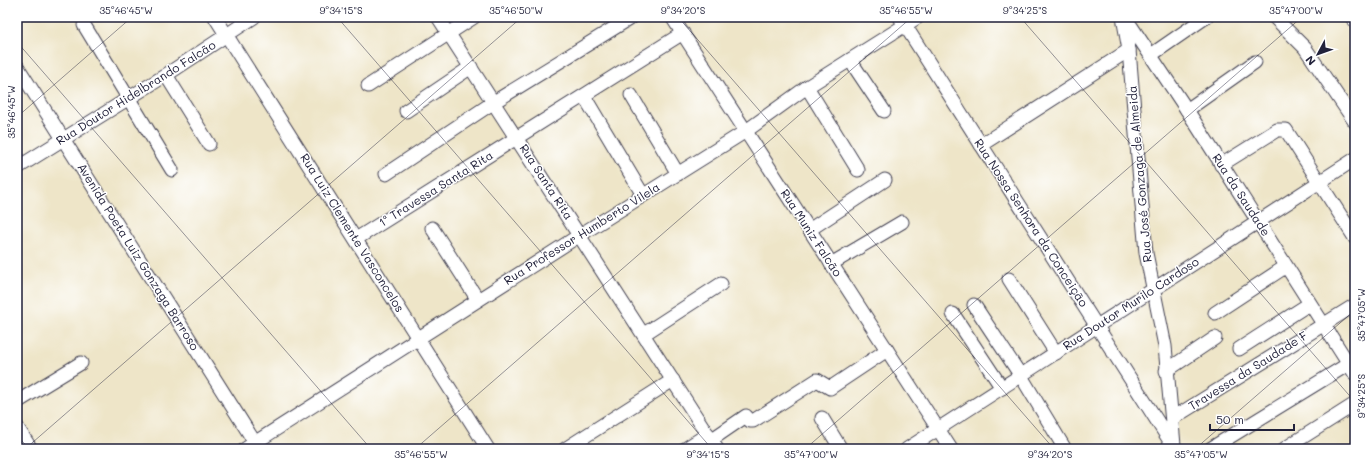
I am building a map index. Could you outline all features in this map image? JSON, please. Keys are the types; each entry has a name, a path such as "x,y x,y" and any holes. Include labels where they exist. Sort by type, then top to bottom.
{"street":[{"name":"Rua Luiz Clemente Vasconcelos","path":"215,17 488,449"},
{"name":"Rua Doutor Hidelbrando Falcão","path":"17,168 129,99 254,17"},
{"name":"Rua Santa Rita","path":"438,17 712,441"},
{"path":"368,86 474,17"},
{"path":"386,174 494,102 632,17"},
{"name":"Rua Muniz Falcão","path":"672,17 951,449"},
{"name":"Rua Professor Humberto Vilela","path":"253,447 478,300 746,131 807,87 853,64 903,21 918,17"},
{"path":"1151,55 1206,17"},
{"path":"1274,17 1305,48 1355,122"},
{"path":"1353,17 1355,21"},
{"name":"Rua da Saudade","path":"1126,18 1259,222 1285,267 1309,304 1353,366"},
{"name":"Rua José Gonzaga de Almeida","path":"1126,18 1146,253 1170,369 1175,449"},
{"name":"Rua Nossa Senhora da Conceição","path":"903,21 1175,449"},
{"path":"84,25 172,170"},
{"name":"1ª Travessa Santa Rita","path":"356,239 517,139 683,33"},
{"path":"981,145 1129,50"},
{"path":"1187,110 1255,62"},
{"path":"853,64 884,111"},
{"name":"Avenida Poeta Luiz Gonzaga Barroso","path":"17,66 64,138 253,447"},
{"path":"406,111 471,68"},
{"path":"166,75 209,144"},
{"path":"807,87 858,170"},
{"path":"631,95 678,174"},
{"path":"584,96 643,195"},
{"path":"1221,165 1277,130 1286,130 1355,238"},
{"name":"Rua Doutor Murilo Cardoso","path":"907,449 1355,159"},
{"path":"809,230 885,180"},
{"path":"831,264 902,222"},
{"path":"432,228 478,300"},
{"path":"1215,313 1285,267"},
{"path":"1009,279 1056,353"},
{"path":"644,334 721,284"},
{"path":"1239,349 1309,304"},
{"path":"974,305 1021,376 1065,449"},
{"name":"Travessa da Saudade F","path":"1173,418 1355,305"},
{"path":"953,314 1002,388"},
{"path":"1170,369 1215,338"},
{"path":"685,449 712,441 746,416 750,421 753,421 817,380 830,388 887,350"},
{"path":"17,402 81,363"},
{"path":"1210,449 1353,366"},
{"path":"565,449 673,380"},
{"path":"1284,449 1355,404"},
{"path":"822,418 841,449"},
{"path":"17,427 31,449"}]}
